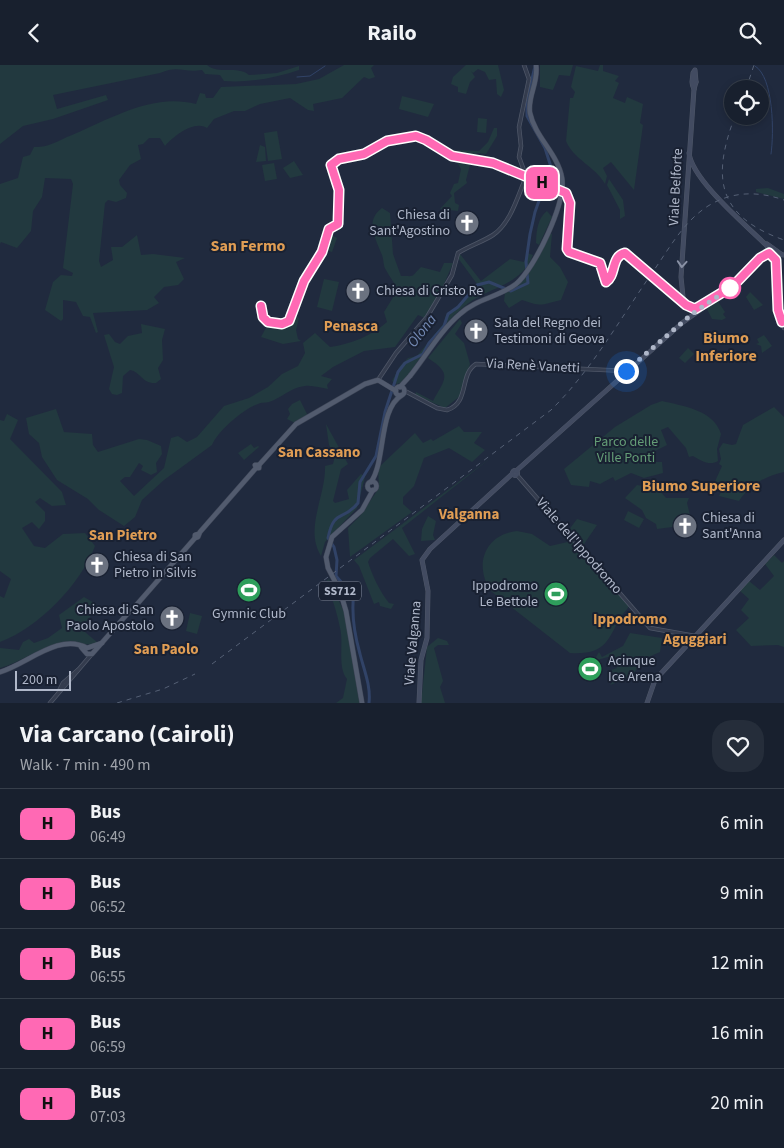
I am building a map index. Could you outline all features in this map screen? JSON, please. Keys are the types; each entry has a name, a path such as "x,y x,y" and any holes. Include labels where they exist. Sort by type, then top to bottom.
{"main road":[{"name":"SS712","path":"362,703 343,599 326,563 328,544 335,533 362,510 370,496 387,421 399,390 461,312 474,303 510,288 525,275 557,209 561,197 562,177 558,164 531,115 530,107 536,78 536,65"},
{"name":"Viale Belforte","path":"684,295 682,286 695,65"},
{"path":"689,153 690,161 698,172 736,217 768,249 783,255"},
{"path":"688,173 690,165 698,172"},
{"path":"768,249 783,255"},
{"name":"Viale Valganna","path":"419,703 421,660 427,638 428,591 422,560 430,549 691,314 733,286 768,249"},
{"path":"684,295 681,300 691,314"},
{"path":"684,295 691,314"},
{"path":"0,672 43,653 70,646 80,647 89,651 102,643 296,424 365,383 378,380 399,390"},
{"name":"SS712","path":"371,490 368,484 373,483"},
{"path":"647,703 655,680 784,540"}],"street":[{"path":"378,380 396,353 427,317 452,275 458,253 492,236 501,228 510,214 526,177 519,157 521,146 519,127 529,79 524,65"},
{"path":"331,165 339,159 364,154 387,141 409,136 423,138 452,156 496,165 566,193 570,200 566,245 569,252 600,263 606,282 610,279 618,257 625,253 681,300"},
{"path":"768,249 775,260 778,310 784,329"},
{"path":"775,260 777,256 783,255"},
{"name":"Via Renè Vanetti","path":"399,390 437,408 452,408 462,397 471,367 479,363 626,371"},
{"name":"Viale dell'Ippodromo","path":"515,474 650,628 696,636"},
{"path":"50,703 82,665 89,651"},
{"path":"58,694 63,683 78,670"},
{"path":"65,686 71,675"}],"green space":[{"path":"0,65 207,65 217,69 244,72 249,75 277,73 299,66 299,70 262,79 224,81 220,75 205,74 202,70 177,69 53,95 57,109 106,95 108,100 53,119 23,126 0,144"},
{"path":"344,65 374,65 371,68 375,77 369,79 364,77 342,98 313,104 314,111 308,110 290,98 260,104 245,111 234,111 214,119 207,128 196,126 184,130 165,146 160,138 149,138 143,144 138,145 141,159 130,165 119,180 120,185 127,193 126,198 116,202 108,200 105,203 99,261 101,267 113,260 111,247 122,247 137,235 141,255 153,254 185,258 176,262 184,279 178,285 164,287 154,297 159,303 147,310 93,313 98,332 96,333 90,317 83,316 76,302 63,300 63,319 61,321 45,310 53,282 61,275 72,276 73,273 63,268 73,184 71,179 45,178 42,197 33,211 31,231 17,248 1,242 0,244 0,184 18,178 23,157 30,155 34,147 51,144 114,116 146,105 179,101 196,104 200,93 205,94 206,98 213,98 221,87 296,84 319,79"},
{"path":"466,65 498,65 504,90 501,97 497,94 496,79 489,80 485,72 478,69 473,73 471,71 475,77 470,82 466,94 458,92 458,87 451,84 453,77"},
{"path":"540,65 573,65 570,76 559,75 553,90 540,87"},
{"path":"600,65 603,65 603,71 619,76 615,81 619,83 613,98 625,103 627,97 643,104 640,123 643,125 634,190 611,162 603,168 607,176 605,184 596,172 574,153 566,141 570,98 573,98 575,92 571,87 576,66 598,71"},
{"path":"402,96 434,104 428,117 399,109"},
{"path":"478,118 487,119 486,133 477,132"},
{"path":"494,128 497,128 497,136 486,154 477,153 474,158 452,155 434,142 453,150 479,151 488,142"},
{"path":"277,131 282,159 268,161 264,133"},
{"path":"260,145 265,147 266,161 256,162"},
{"path":"294,161 303,175 290,178 283,168"},
{"path":"457,162 470,165 467,183 454,193 455,203 459,205 458,211 440,209 452,196 450,193 454,184 458,183 461,169"},
{"path":"274,163 277,179 265,181 262,165"},
{"path":"609,179 623,200 625,216 620,219 620,210 607,185"},
{"path":"768,188 784,194 784,199 756,192 756,189"},
{"path":"382,208 390,213 393,254 401,276 412,276 421,267 440,272 444,263 453,263 441,291 425,318 418,315 395,347 364,351 333,367 321,376 332,379 327,385 328,389 311,386 299,387 274,400 252,406 225,427 212,445 164,480 142,500 135,517 124,526 99,510 88,499 57,480 42,457 39,443 29,434 26,418 56,409 64,432 92,434 93,445 98,452 139,439 161,446 162,454 156,463 157,472 151,475 141,470 143,466 139,463 130,477 125,477 120,481 134,496 164,468 171,438 178,436 187,442 197,437 224,406 249,398 268,387 282,374 298,366 305,353 303,343 315,333 330,347 360,339 387,322 384,312 397,291 385,268 373,230 374,219"},
{"path":"547,211 552,217 539,245 536,243 538,225 541,217"},
{"path":"549,233 552,234 550,257 560,267 568,282 561,300 542,305 522,300 509,308 504,301 505,293 527,274 537,259"},
{"path":"331,235 337,238 332,252 326,250"},
{"path":"527,253 533,255 522,272 508,283 482,295 463,307 444,327 403,382 397,384 392,381 400,366 408,358 417,356 444,323 446,315 457,307 477,284 458,258 460,254 481,281 510,259 524,262"},
{"path":"324,279 339,282 332,311 317,307"},
{"path":"750,292 763,305 754,310 746,297"},
{"path":"717,300 725,312 723,314 726,318 722,320 712,319 706,307"},
{"path":"293,315 299,318 296,330 298,339 301,341 283,344 261,337 268,324 287,324"},
{"path":"460,319 462,323 455,334 464,343 470,364 460,396 445,408 415,395 416,392 433,401 443,382 444,373 441,368 428,358"},
{"path":"141,324 165,329 162,340 163,360 158,368 161,379 156,383 151,383 130,370 123,376 122,393 112,394 109,389 114,367 104,335 109,334 115,342 120,344 128,336 142,333"},
{"path":"764,335 772,346 762,353 761,346 756,344 759,343 757,339"},
{"path":"688,348 694,354 685,363 679,358"},
{"path":"300,400 308,416 295,423 287,419 290,414 288,409 292,404"},
{"name":"Parco delle Ville Ponti","path":"662,401 697,410 712,419 721,434 717,449 718,461 709,463 693,456 689,457 686,448 668,427 661,430 667,445 651,453 654,462 662,462 663,473 644,478 631,473 615,481 613,477 600,484 590,481 589,487 571,485 564,469 615,427 651,405"},
{"path":"774,407 784,417 784,472 758,482 739,501 719,496 721,492 712,488 722,466 719,464 721,459 719,449 723,443 736,444 743,425"},
{"path":"7,414 18,420 10,439 62,492 66,505 52,506 40,498 35,502 45,512 45,521 39,529 32,522 22,528 34,546 45,548 63,534 85,533 95,546 80,575 56,603 29,626 0,642 0,596 4,598 11,579 0,571 0,420 4,421"},
{"path":"326,424 348,464 341,469 333,501 335,503 349,499 347,490 361,474 365,477 357,508 325,542 321,556 316,545 315,523 325,466 333,464 335,456 329,445"},
{"path":"459,426 464,432 482,432 474,443 485,450 472,462 449,448 424,458 414,486 403,497 403,504 412,512 350,557 348,528 360,516 379,488 378,468 415,433 423,443 431,439 433,441"},
{"path":"251,444 254,448 259,447 244,460 238,453"},
{"path":"492,457 402,528 415,554 409,556 393,539 370,558 368,562 382,594 389,603 394,604 391,609 380,606 379,602 374,604 359,566 354,560"},
{"path":"652,482 666,498 689,498 687,503 690,515 680,526 657,529 656,524 646,518 642,510 625,498 637,485 649,487"},
{"path":"628,511 644,519 639,528 624,520"},
{"path":"428,516 436,521 433,535 435,540 421,541 422,529"},
{"path":"577,519 597,525 582,547 568,531"},
{"name":"Ippodromo Le Bettole","path":"517,531 532,534 550,546 572,541 629,606 609,639 599,648 582,653 570,653 492,592 483,572 485,553 496,538 506,533"},
{"path":"774,555 782,563 784,561 784,647 778,645 751,646 736,630 749,618 741,610 749,599 740,591 749,581 760,590 774,576 765,564"},
{"path":"329,579 344,612 360,703 336,703 343,698 347,679 341,661 339,622 325,582"},
{"path":"84,597 96,604 97,609 82,626 85,632 98,643 59,644 0,668 0,648 19,650 23,642 29,639 34,643 48,638 62,628 59,615"},
{"path":"190,613 202,616 197,634 186,631"},
{"path":"630,633 662,638 660,652 644,659 631,677 610,685 613,681 611,670 617,668 612,656 597,660 596,657 599,652 602,657 623,646"},
{"path":"438,638 447,641 449,645 438,645 434,648 443,681 440,687 445,703 421,703 427,647"}],"waterway":[{"path":"297,77 310,76 325,66"},
{"name":"Olona","path":"369,703 368,684 354,623 354,592 336,576 337,560 334,547 328,538 330,529 336,519 353,509 358,503 360,482 376,456 385,412 398,372 405,363 423,354 429,343 444,326 448,314 458,307 477,285 489,282 511,291 528,283 526,262 530,234 535,212 551,167 545,148 527,116 527,100 535,66"},
{"path":"755,66 761,72 769,93 772,120 771,154"}],"railway":[{"path":"749,80 754,65"},
{"path":"732,125 723,158 722,176 725,192 733,206 744,219 761,230 784,240"},
{"path":"212,664 551,410 566,395 592,362 677,237 699,212 717,201 736,195 765,195 784,200"},
{"path":"117,703 163,689 195,674"}],"bus line":[{"name":"H","path":"261,306 263,317 271,324 282,324 289,321 302,285 322,252 329,229 338,224 339,190 331,165 339,159 364,154 387,141 411,136 423,138 452,156 493,163 566,193 570,200 567,249 569,252 600,263 603,268 604,281 606,282 610,279 618,257 620,254 625,253 686,305 691,309 695,309 733,286 760,258 769,253 776,260 778,315 782,322 784,320"}],"place":[{"name":"Chiesa di Sant'Agostino","path":"467,223"},
{"name":"Chiesa di Cristo Re","path":"358,291"},
{"name":"Sala del Regno dei Testimoni di Geova","path":"476,331"},
{"name":"Chiesa di Sant'Anna","path":"685,526"},
{"name":"Chiesa di San Pietro in Silvis","path":"97,565"},
{"name":"Gymnic Club","path":"249,590"},
{"name":"Ippodromo Le Bettole","path":"556,594"},
{"name":"Chiesa di San Paolo Apostolo","path":"172,618"},
{"name":"Acinque Ice Arena","path":"590,669"}],"district":[{"name":"San Fermo","path":"248,246"},
{"name":"Penasca","path":"351,326"},
{"name":"Biumo Inferiore","path":"726,347"},
{"name":"San Cassano","path":"319,452"},
{"name":"Biumo Superiore","path":"701,486"},
{"name":"Valganna","path":"469,514"},
{"name":"San Pietro","path":"123,535"},
{"name":"Ippodromo","path":"630,619"},
{"name":"Aguggiari","path":"695,639"},
{"name":"San Paolo","path":"166,649"}],"route":[{"path":"626,371 692,314 730,288"}]}
